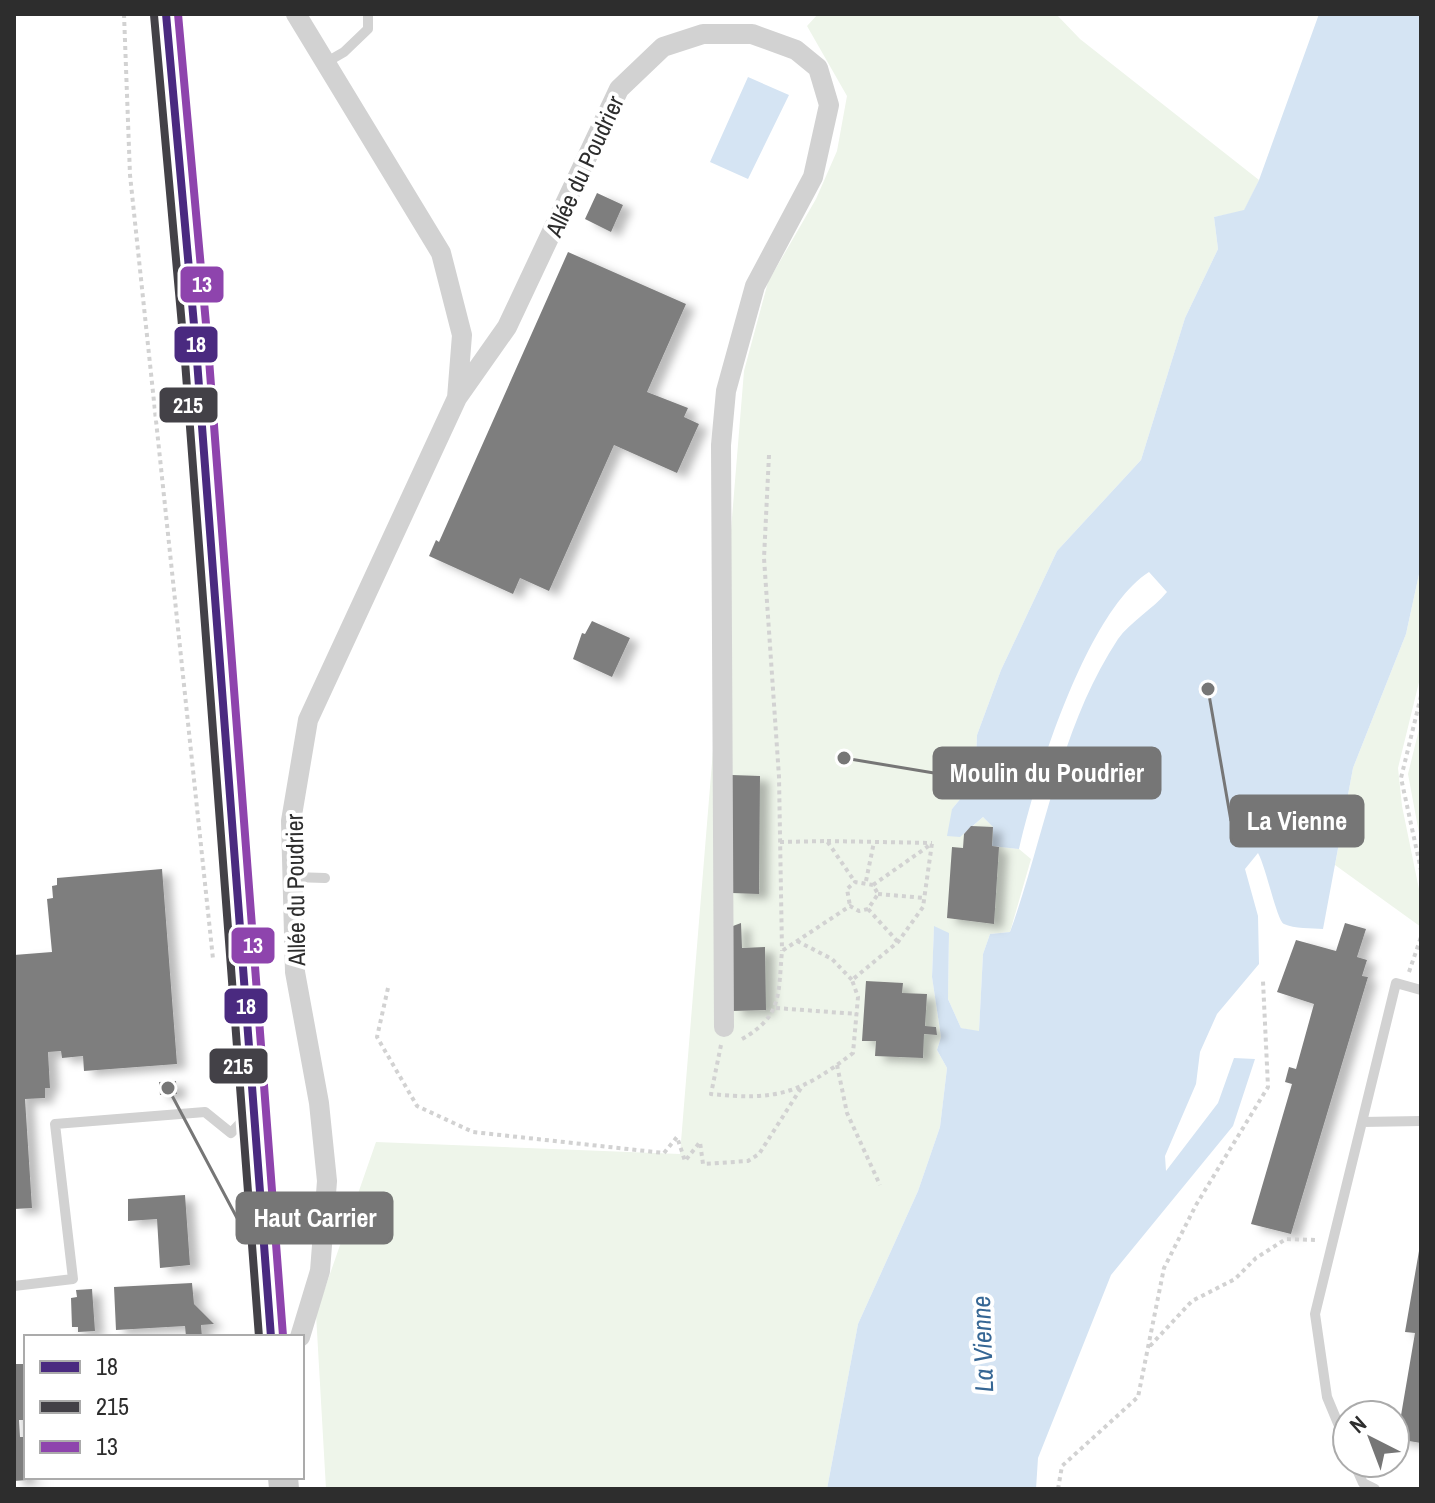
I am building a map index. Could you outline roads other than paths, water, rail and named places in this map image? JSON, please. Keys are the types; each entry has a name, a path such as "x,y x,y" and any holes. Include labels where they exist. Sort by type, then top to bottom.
{"main road":[{"path":"166,14 196,347 253,1111 265,1220 271,1335"}],"street":[{"path":"296,14 441,253 462,335 457,398"},
{"name":"Allée du Poudrier","path":"301,1335 320,1271 327,1181 319,1103 295,972 291,821 308,720 457,398 507,327 619,89 663,47 703,34 752,34 796,50 818,68 829,105 813,177 755,286 726,391 721,445 724,1027"}],"lane":[{"path":"325,63 344,52 368,29 368,14"},
{"path":"293,877 325,878"},
{"path":"1331,1407 1315,1314 1396,983 1421,990"},
{"path":"14,1286 73,1279 55,1124 205,1112 231,1133 253,1111"},
{"path":"1362,1122 1421,1121"}],"water":[{"path":"1319,14 1421,14 1421,565 1406,634 1353,768 1323,929 1298,928 1281,921 1258,853 1245,869 1258,916 1259,964 1217,1014 1200,1052 1196,1084 1165,1156 1166,1171 1218,1103 1234,1058 1255,1059 1233,1126 1111,1275 1038,1458 1036,1489 827,1489 858,1324 918,1191 940,1127 947,1068 937,1050 941,1037 932,977 934,926 949,933 948,999 961,1028 979,1031 983,954 990,934 1010,932 1055,782 1082,708 1118,639 1167,592 1149,572 1126,592 1085,658 1051,740 1019,849 992,846 993,827 983,817 960,837 947,836 952,809 975,781 977,735 1001,670 1057,551 1141,460 1185,318 1218,249 1214,217 1244,210 1259,180"},
{"path":"748,77 789,95 748,179 710,162"}],"place":[{"name":"La Vienne","path":"1208,689"},
{"name":"Moulin du Poudrier","path":"844,758"},
{"name":"Haut Carrier","path":"168,1088"}]}
